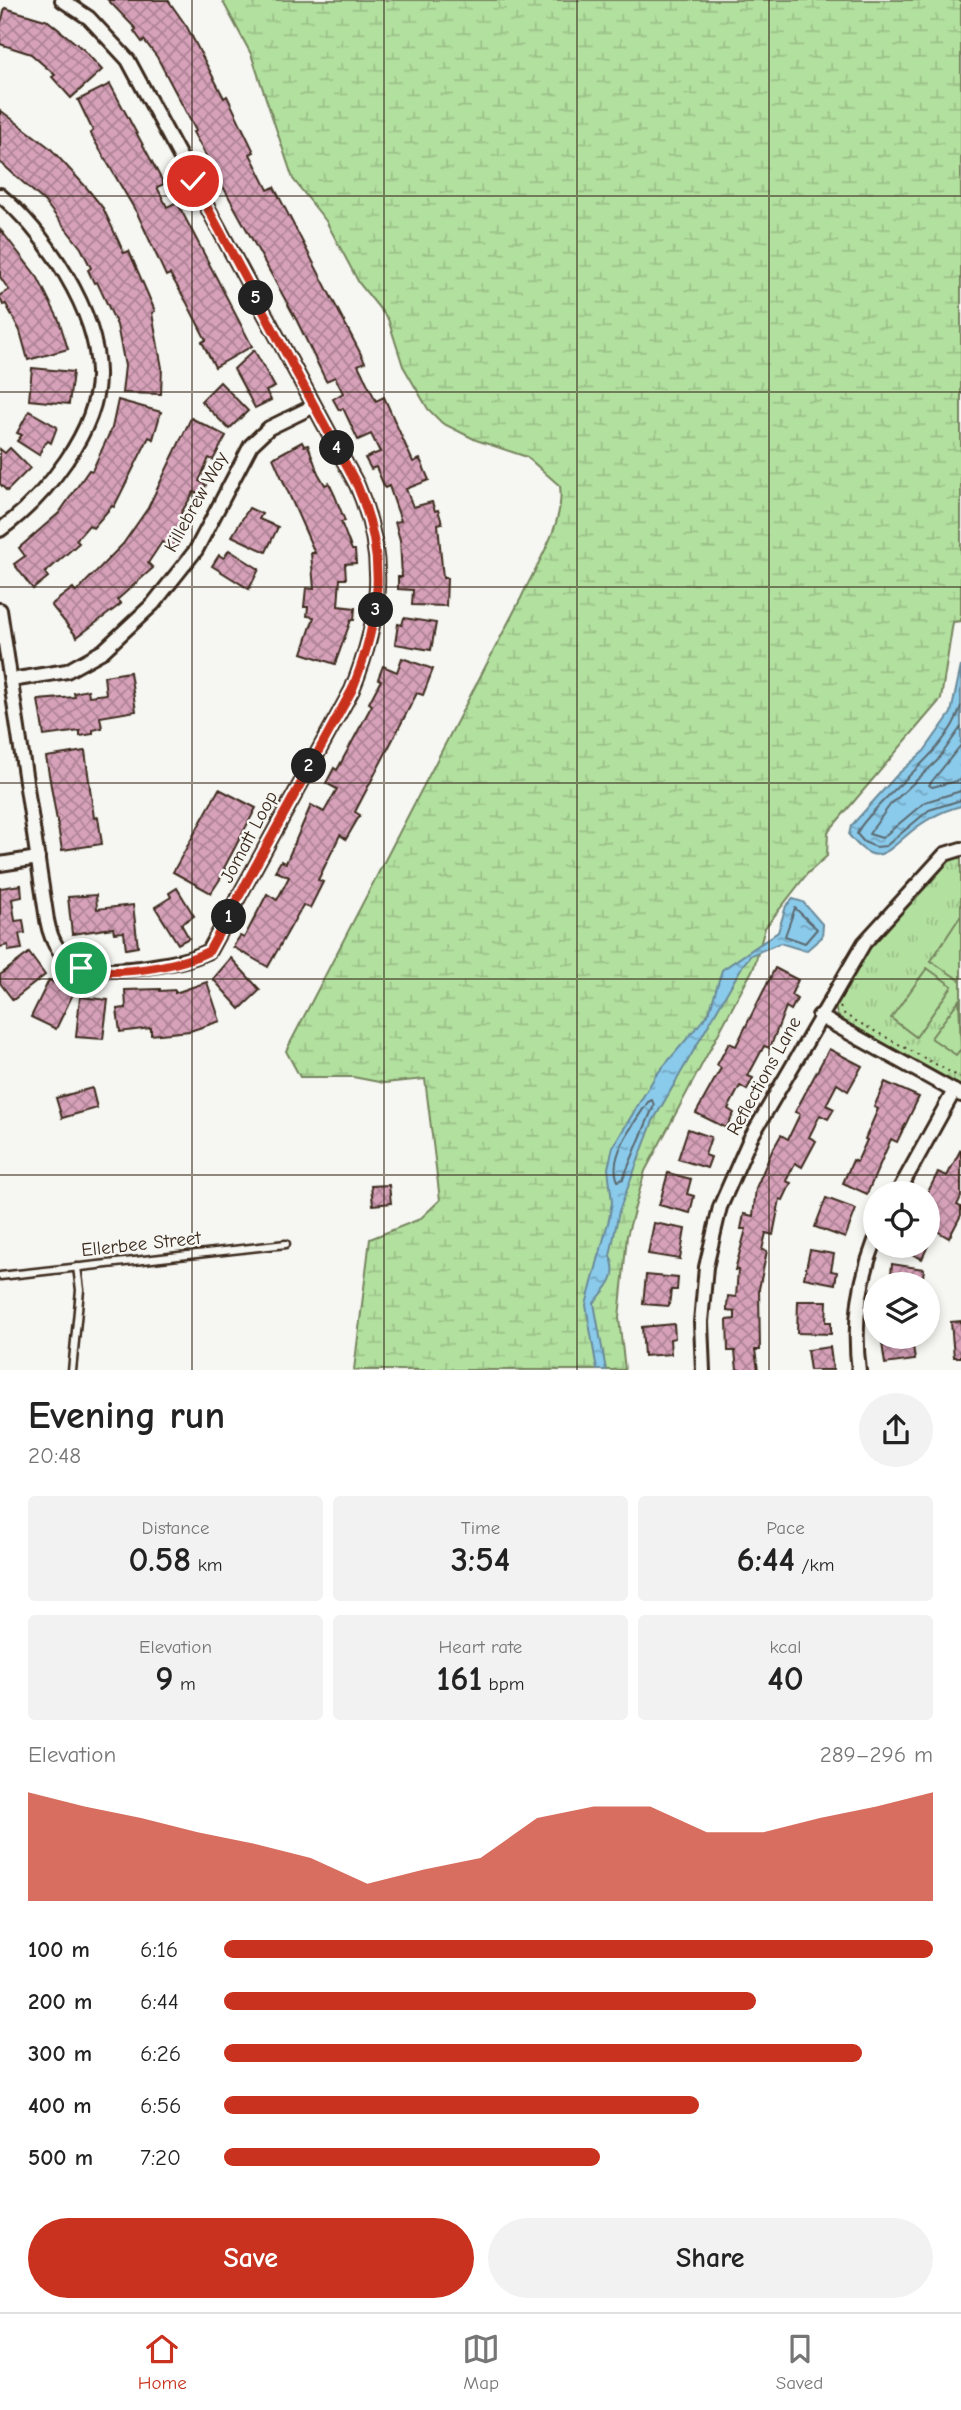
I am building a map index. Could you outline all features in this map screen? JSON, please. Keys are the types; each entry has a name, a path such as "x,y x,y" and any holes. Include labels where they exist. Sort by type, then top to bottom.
{"street":[{"name":"Jomatt Loop","path":"0,610 50,936 61,954 81,968 106,972 183,962 209,951 352,690 366,656 375,621 378,571 370,514 128,60 89,18 62,0"},
{"path":"0,195 30,224 64,272 88,324 98,372 94,404 54,478 34,502 0,530"},
{"name":"Killebrew Way","path":"11,680 68,671 110,645 153,604 196,550 251,445 269,428 314,406"},
{"name":"Reflections Lane","path":"703,1370 701,1322 706,1267 720,1207 750,1139 819,1016 864,943 945,853 961,849"},
{"path":"0,864 38,858"},
{"path":"819,1016 958,1093 905,1181"},
{"path":"859,1370 858,1308 861,1283 869,1258"}],"lane":[{"name":"Ellerbee Street","path":"0,1276 286,1244"},
{"path":"72,1370 80,1290 76,1267"}],"path":[{"path":"841,998 840,1006 845,1015 961,1078"}],"green space":[{"path":"222,0 961,0 961,621 953,622 941,699 828,832 827,856 807,874 765,928 754,967 645,1171 627,1236 619,1318 625,1370 354,1370 370,1239 420,1219 440,1200 425,1079 384,1083 353,1077 300,1077 286,1051 541,558 558,515 560,486 527,457 476,440 442,423 428,409 403,366 388,319 359,283 326,221 293,179 251,54"},
{"path":"961,855 961,1086 847,1023 837,1015 835,1003 856,964 891,919 930,877"},
{"path":"961,915 961,981 931,961"},
{"path":"927,968 952,986 916,1037 891,1018"},
{"path":"959,1000 961,1049 956,1055 931,1038"}],"water":[{"path":"961,666 961,806 926,821 885,852 872,854 865,851 849,835 851,826 897,775 924,751 951,713"},
{"path":"793,899 803,902 823,925 822,937 806,951 780,943 751,955 653,1121 619,1211 610,1256 613,1275 594,1303 606,1370 597,1370 586,1305 612,1202 608,1168 613,1147 656,1075 709,1013 722,970 778,932 786,906"}],"building":[{"path":"108,0 168,0 187,27 224,98 227,96 254,152 250,154 268,190 274,187 365,362 358,365 376,401 384,397 413,462 420,459 429,480 406,489 413,507 432,502 435,511 438,510 442,523 438,524 443,578 447,578 446,606 412,605 413,590 398,589 398,577 402,577 400,540 395,522 401,521 389,486 385,488 376,467 371,469 365,458 380,452 371,434 358,440 343,408 339,410 333,399 343,393 335,377 326,381 297,321 193,132 196,131 157,57 144,40 142,42 134,31 136,29"},
{"path":"5,8 48,21 84,50 102,70 71,98 52,77 55,75 31,54 0,44 0,26"},
{"path":"110,84 164,184 157,187 167,207 177,202 252,346 215,367 202,342 206,340 187,303 170,274 166,276 138,215 90,133 93,131 78,100"},
{"path":"0,110 50,148 86,187 103,208 124,253 129,251 155,311 152,313 162,368 161,394 122,393 125,366 117,325 97,282 94,283 88,270 91,268 81,248 44,201 0,162"},
{"path":"0,229 38,278 59,320 68,349 28,360 20,331 0,298 0,295 9,290 0,277"},
{"path":"254,350 275,387 266,391 271,400 255,408 234,369"},
{"path":"32,368 73,372 69,404 29,400"},
{"path":"220,382 248,411 229,429 201,401"},
{"path":"118,400 161,412 153,439 149,437 114,507 112,506 93,528 89,525 76,540 79,543 45,573 48,577 33,589 14,564 25,556 19,548 59,513 89,470 92,471 112,428"},
{"path":"29,411 57,427 51,443 48,441 43,446 39,455 17,441 22,435 17,433"},
{"path":"191,418 226,436 213,460 209,458 199,481 206,485 202,495 194,492 181,513 190,518 171,549 162,542 148,563 153,568 117,600 121,604 77,637 51,605 73,588 76,592 123,544 148,508"},
{"path":"302,442 304,446 308,445 325,485 329,483 345,521 341,522 352,550 355,550 356,563 345,564 346,579 340,579 338,606 355,608 354,620 351,620 335,664 302,653 314,617 307,616 308,607 304,607 306,588 314,589 311,553 315,553 273,458"},
{"path":"10,448 30,468 7,491 0,484 0,449 5,453"},
{"path":"249,508 262,514 259,519 278,527 266,552 232,536"},
{"path":"229,550 259,569 249,589 212,566 219,555 224,558"},
{"path":"404,618 436,623 431,650 395,644 398,624 402,625"},
{"path":"402,658 433,669 423,695 417,693 355,812 360,815 346,839 340,835 318,880 323,882 310,908 303,905 268,967 233,947 240,936 244,938 267,894 277,900 289,877 275,871 281,861 286,863 311,805 324,812 337,789 326,783 334,768 337,770 372,705 369,703 381,680 378,679 383,666 397,672"},
{"path":"130,672 136,711 100,717 102,728 93,730 93,734 80,736 80,731 44,736 38,700 75,697 74,693 88,690 89,696 106,694 104,676"},
{"path":"85,751 94,818 98,817 102,844 62,850 46,757"},
{"path":"219,789 256,808 224,868 226,870 211,893 173,872"},
{"path":"21,885 22,897 12,899 15,921 23,920 25,933 19,934 22,949 8,951 8,945 0,947 0,888"},
{"path":"177,888 194,916 181,924 189,938 178,944 155,907 171,897 169,893"},
{"path":"96,895 97,909 133,905 138,947 126,949 124,932 114,933 113,928 72,934 68,897"},
{"path":"29,953 45,975 13,1000 0,983 0,975"},
{"path":"231,958 260,990 240,1009 213,979"},
{"path":"775,968 798,980 791,995 797,999 791,1010 786,1007 770,1048 764,1046 748,1076 753,1078 747,1090 740,1086 728,1109 734,1113 726,1128 696,1113 721,1068 717,1065 729,1043 736,1046"},
{"path":"49,980 74,992 56,1029 31,1017"},
{"path":"207,982 220,1021 190,1031 151,1035 151,1028 120,1032 117,1009 126,1008 125,990 160,989 175,990 175,993"},
{"path":"80,997 108,1000 103,1039 76,1037"},
{"path":"829,1049 862,1066 848,1091 837,1084 826,1105 834,1109 828,1119 820,1115 809,1137 816,1141 802,1167 795,1163 786,1181 791,1183 783,1200 780,1199 773,1235 766,1233 762,1250 767,1251 759,1289 760,1350 755,1350 758,1370 737,1370 735,1351 728,1351 727,1320 735,1319 735,1312 727,1311 727,1306 728,1296 736,1297 738,1270 735,1270 746,1229 741,1229 744,1214 753,1216 756,1188 772,1151 781,1135 788,1139 800,1114 795,1112"},
{"path":"885,1082 919,1097 897,1142 891,1139 873,1181 863,1181 863,1192 843,1183 853,1160 857,1162 867,1140 865,1139 878,1109 874,1107"},
{"path":"92,1088 97,1108 62,1118 56,1098"},
{"path":"688,1129 711,1137 705,1155 711,1157 707,1168 678,1159"},
{"path":"961,1149 961,1197 957,1205 961,1207 961,1215 949,1238 940,1233 940,1181 934,1181 938,1172 947,1176"},
{"path":"668,1173 691,1179 687,1194 694,1196 690,1213 659,1205"},
{"path":"389,1185 391,1203 373,1205 371,1186"},
{"path":"826,1198 856,1209 845,1238 815,1227"},
{"path":"654,1223 685,1229 680,1259 648,1254"},
{"path":"810,1250 834,1254 831,1271 837,1272 835,1284 804,1278"},
{"path":"892,1264 924,1269 924,1272 891,1272"},
{"path":"646,1275 678,1278 677,1290 671,1290 669,1306 643,1304"},
{"path":"798,1301 827,1301 826,1322 831,1322 831,1334 797,1333"},
{"path":"961,1321 961,1357 954,1357 951,1322"},
{"path":"674,1324 675,1338 670,1339 671,1354 644,1356 642,1327"},
{"path":"830,1347 833,1370 810,1370 807,1350"},
{"path":"883,1349 913,1349 915,1360 885,1364"}],"route":[{"path":"81,968 106,972 183,962 209,951 352,690 366,656 375,621 378,571 370,514 357,485 193,181"}]}
